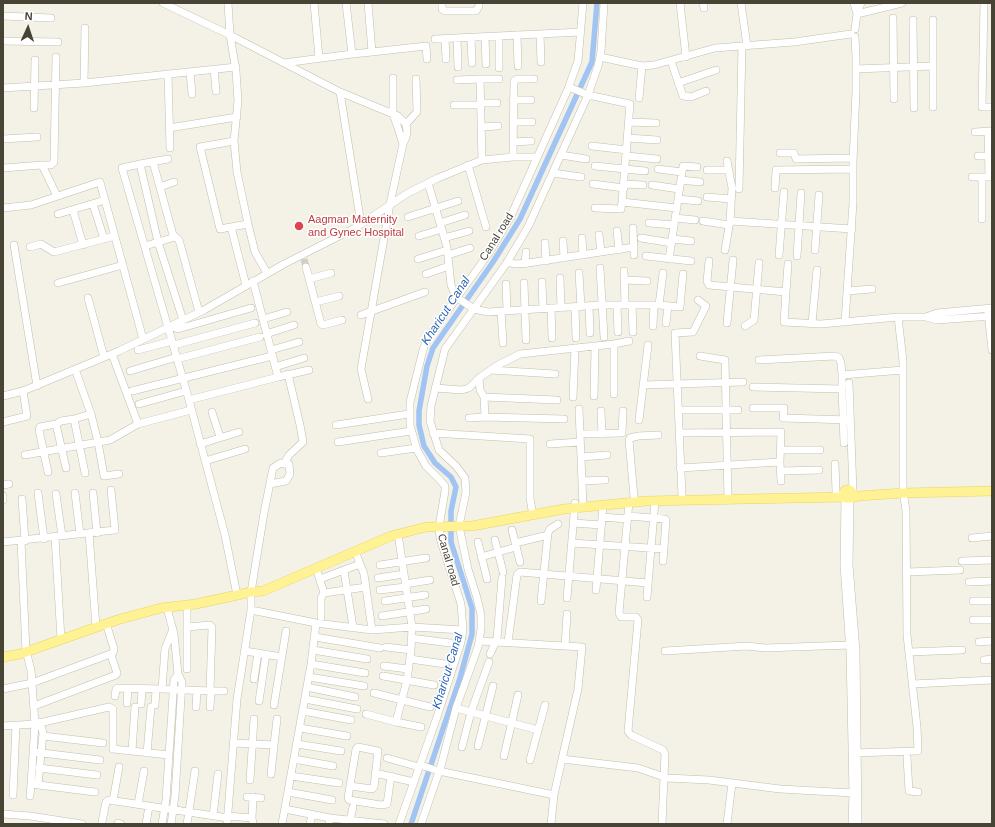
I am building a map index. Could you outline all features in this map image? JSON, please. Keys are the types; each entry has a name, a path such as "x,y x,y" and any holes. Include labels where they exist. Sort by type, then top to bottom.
{"main road":[{"path":"251,592 260,586 389,531 424,522 472,526 511,525 579,505 603,505 631,500 655,501 847,493 859,496 961,487 992,487"},
{"path":"903,492 992,492"},
{"path":"459,525 472,521 532,510 579,505 682,496 728,498"},
{"path":"3,657 26,651 139,614 251,592 263,591 398,534 441,524"}],"street":[{"path":"163,3 230,35 340,92 398,116 406,124 407,130 390,204 361,369 368,399"},
{"path":"228,3 230,35 236,67 238,101 234,141 237,172 255,252 267,273"},
{"path":"314,3 320,58"},
{"path":"346,3 352,54"},
{"path":"368,3 372,52"},
{"path":"442,3 442,9 445,11 476,11 479,3"},
{"name":"Canal road","path":"399,824 439,711 463,630 461,604 440,538 445,486 421,460 416,448 409,414 410,402 422,350 427,339 458,298 510,218 537,157 571,87 578,61 583,3"},
{"path":"421,824 439,771 456,708 478,647 481,629 481,615 468,569 459,525 466,492 465,478 456,466 439,450 430,416 435,388 445,349 508,262 528,228 561,155 598,66 604,3"},
{"path":"680,3 686,57"},
{"path":"739,189 745,46 741,3"},
{"path":"854,3 857,14"},
{"path":"845,322 852,230 856,69 853,33 861,3"},
{"path":"857,14 902,3"},
{"path":"984,3 982,106 992,107"},
{"path":"3,16 51,18"},
{"path":"893,18 894,99"},
{"path":"913,20 914,108"},
{"path":"933,20 933,107"},
{"path":"84,83 85,28"},
{"path":"435,40 581,32"},
{"path":"600,57 642,66 654,65 715,48 794,42 853,33"},
{"path":"540,34 541,62"},
{"path":"517,35 518,66"},
{"path":"499,36 499,68"},
{"path":"485,37 486,64"},
{"path":"457,38 458,67"},
{"path":"471,38 472,63"},
{"path":"445,39 446,59"},
{"path":"3,41 58,42"},
{"path":"284,63 426,46 427,59"},
{"path":"3,168 42,165 51,166 54,162 56,57"},
{"path":"34,108 35,60"},
{"path":"670,61 684,96 686,97 706,91"},
{"path":"639,98 642,66"},
{"path":"856,69 893,69 933,66"},
{"path":"3,88 84,83 236,67"},
{"path":"214,69 216,91"},
{"path":"678,83 716,70"},
{"path":"190,72 192,94"},
{"path":"168,74 170,148"},
{"path":"393,78 393,114 398,125 403,144"},
{"path":"513,157 514,81 518,78 534,79"},
{"path":"406,124 418,112 416,79"},
{"path":"480,79 482,160"},
{"path":"456,80 499,79"},
{"path":"571,87 587,94 630,104 622,209 595,208"},
{"path":"340,92 361,224"},
{"path":"513,100 531,100"},
{"path":"454,106 497,103"},
{"path":"169,128 236,117"},
{"path":"513,122 532,122"},
{"path":"629,122 656,124"},
{"path":"481,127 498,126"},
{"path":"975,132 990,131 990,156 982,219"},
{"path":"3,138 37,137"},
{"path":"628,138 657,140"},
{"path":"234,141 200,147 220,229 248,224"},
{"path":"513,142 531,141"},
{"path":"592,146 657,159"},
{"path":"780,153 794,154 796,159 853,158"},
{"path":"561,155 586,159"},
{"path":"978,156 990,156"},
{"path":"3,396 37,386 112,354 199,312 267,273 304,260 390,204 438,178 482,160 513,157 537,157"},
{"path":"168,159 122,168 171,326 173,343 225,535 237,595"},
{"path":"725,250 732,188 727,161"},
{"path":"154,162 173,235 179,240 199,312"},
{"path":"140,164 158,242 183,320"},
{"path":"42,165 57,196"},
{"path":"468,165 486,227"},
{"path":"595,166 645,171"},
{"path":"669,258 683,166 697,167"},
{"path":"658,169 682,172"},
{"path":"775,188 776,170 853,169"},
{"path":"707,170 729,170"},
{"path":"553,173 580,177"},
{"path":"972,177 988,177"},
{"path":"680,180 700,182"},
{"path":"3,208 31,205 100,182 143,339"},
{"path":"160,187 174,182"},
{"path":"428,183 444,238 451,285 458,298 474,309 488,312 601,305 656,305 680,307 683,274"},
{"path":"594,184 624,186 643,185"},
{"path":"652,185 679,188"},
{"path":"778,255 784,192"},
{"path":"797,256 801,193"},
{"path":"815,250 819,195"},
{"path":"707,196 731,199"},
{"path":"678,199 698,201"},
{"path":"58,214 105,200"},
{"path":"408,217 435,207 458,201"},
{"path":"622,202 677,208"},
{"path":"94,204 104,239"},
{"path":"73,210 83,245"},
{"path":"419,236 464,215"},
{"path":"649,222 699,221 852,230"},
{"path":"231,227 249,283 263,319 263,335 271,353 278,377"},
{"path":"508,262 525,264 601,252 619,250 634,251 634,228"},
{"path":"444,238 469,231"},
{"path":"617,231 619,250"},
{"path":"598,235 601,252"},
{"path":"30,246 41,244 54,252 115,236"},
{"path":"145,246 175,237"},
{"path":"582,238 583,255"},
{"path":"641,238 691,241"},
{"path":"563,241 564,258"},
{"path":"544,243 546,261"},
{"path":"14,245 37,386"},
{"path":"418,259 470,248"},
{"path":"525,264 526,252"},
{"path":"646,256 691,261"},
{"path":"304,260 321,324 323,325 342,320"},
{"path":"727,323 733,260"},
{"path":"710,261 707,282 709,285 786,292"},
{"path":"745,326 754,320 758,290 759,263"},
{"path":"788,264 784,322 845,322 898,317 926,317 937,312 990,312 992,350"},
{"path":"58,283 123,265"},
{"path":"426,274 449,266"},
{"path":"600,268 604,337"},
{"path":"812,323 817,270"},
{"path":"624,271 625,305 633,332"},
{"path":"309,279 330,273"},
{"path":"576,338 579,273"},
{"path":"653,326 662,273"},
{"path":"560,278 561,308"},
{"path":"624,280 647,280"},
{"path":"542,282 543,309"},
{"path":"524,283 526,340"},
{"path":"503,343 506,284"},
{"path":"847,291 872,289"},
{"path":"361,315 425,292"},
{"path":"316,302 339,296"},
{"path":"88,298 104,357"},
{"path":"682,496 675,333 693,332 706,306 698,300"},
{"path":"618,332 625,305"},
{"path":"589,306 590,333"},
{"path":"666,323 668,306"},
{"path":"171,326 178,329 251,308"},
{"path":"551,308 552,338"},
{"path":"263,319 287,312"},
{"path":"855,753 906,754 918,751 913,684 907,635 906,511 903,492 903,370 898,317"},
{"path":"138,350 255,323"},
{"path":"130,371 263,335 294,325"},
{"path":"435,388 462,390 469,388 490,370 520,354 614,344 629,341"},
{"path":"132,391 271,353 299,342"},
{"path":"614,344 614,394"},
{"path":"594,396 595,346"},
{"path":"639,420 648,346"},
{"path":"573,398 575,348"},
{"path":"112,354 138,424"},
{"path":"700,356 725,360 728,498"},
{"path":"759,360 835,356 839,358 841,363 842,389 846,420 849,565 856,651 855,753 852,824"},
{"path":"275,367 304,358"},
{"path":"75,369 91,414 104,476 119,474"},
{"path":"189,400 288,374 309,370"},
{"path":"490,370 555,374"},
{"path":"842,375 903,370"},
{"path":"284,464 289,455 303,442 288,374"},
{"path":"479,378 480,390 484,397 485,417"},
{"path":"643,385 743,382"},
{"path":"844,443 849,383"},
{"path":"753,388 842,389"},
{"path":"3,422 27,416 23,391"},
{"path":"139,404 186,391"},
{"path":"484,397 556,400"},
{"path":"753,408 784,408 784,418 846,420"},
{"path":"567,598 574,523 579,505 582,481 579,409"},
{"path":"25,455 110,440 138,424 191,410"},
{"path":"678,410 738,410"},
{"path":"601,411 602,434"},
{"path":"580,434 622,433 623,411"},
{"path":"212,412 220,437"},
{"path":"48,472 39,430 40,427 91,414"},
{"path":"336,425 409,414"},
{"path":"469,418 564,418"},
{"path":"74,419 85,473"},
{"path":"56,424 66,468"},
{"path":"338,442 412,431"},
{"path":"200,444 239,432"},
{"path":"679,433 781,432 781,481"},
{"path":"434,433 530,439 530,498 532,510"},
{"path":"658,435 638,436 630,438 629,440 631,500 628,518 620,615 622,617 636,617 638,620 628,731 631,735 663,750 665,754 662,824"},
{"path":"550,444 580,442"},
{"path":"382,453 416,448"},
{"path":"205,461 245,449"},
{"path":"780,450 820,450"},
{"path":"581,457 607,455"},
{"path":"680,468 780,462"},
{"path":"228,819 237,699 251,610 251,592 270,484 273,468 281,463 289,464 290,474 286,481 270,484"},
{"path":"835,464 847,493 844,565 850,645 858,824"},
{"path":"781,470 819,470"},
{"path":"582,481 605,480"},
{"path":"3,542 115,530 111,490"},
{"path":"38,493 44,538"},
{"path":"75,493 80,534"},
{"path":"93,493 97,533"},
{"path":"56,494 59,537 61,639"},
{"path":"3,496 4,500"},
{"path":"22,499 26,651 31,670 37,723 39,768 35,785 30,796"},
{"path":"647,597 655,501"},
{"path":"596,590 603,505"},
{"path":"574,523 628,518 665,519 663,561"},
{"path":"541,601 548,531 558,524"},
{"path":"511,525 520,562"},
{"path":"89,533 96,627"},
{"path":"396,722 407,680 412,628 398,534"},
{"path":"481,557 544,536"},
{"path":"972,538 992,536"},
{"path":"490,654 496,642 503,575 495,540"},
{"path":"478,542 487,579"},
{"path":"572,543 664,549"},
{"path":"355,551 364,574 372,630"},
{"path":"380,566 426,558"},
{"path":"962,561 992,560"},
{"path":"320,579 360,564"},
{"path":"282,824 319,620 321,598 324,593 316,568"},
{"path":"907,572 960,570"},
{"path":"344,571 353,627"},
{"path":"508,642 517,574 520,572 648,583"},
{"path":"378,578 404,574"},
{"path":"380,590 430,580"},
{"path":"969,582 992,581"},
{"path":"324,593 347,588 366,587"},
{"path":"384,601 425,595"},
{"path":"972,601 992,601"},
{"path":"186,669 187,605"},
{"path":"167,608 173,628 178,674 182,682 175,796 171,824"},
{"path":"382,616 426,609"},
{"path":"251,610 319,620 372,630 412,628 463,630"},
{"path":"565,646 568,614"},
{"path":"973,620 992,620"},
{"path":"3,689 32,683 111,655 114,649 106,624"},
{"path":"187,627 212,626 210,707"},
{"path":"147,753 153,706 159,689 165,649 173,628"},
{"path":"274,705 286,631"},
{"path":"315,636 383,648 411,650"},
{"path":"411,638 450,643"},
{"path":"479,641 582,647 578,689 554,794 551,824"},
{"path":"979,642 992,641"},
{"path":"665,651 747,646 765,648 850,645"},
{"path":"313,650 367,660"},
{"path":"909,652 962,650"},
{"path":"245,651 282,657"},
{"path":"254,678 258,653"},
{"path":"259,701 266,654"},
{"path":"34,706 116,676 117,673 111,655"},
{"path":"410,659 445,664"},
{"path":"984,660 992,659"},
{"path":"462,747 471,712 489,662"},
{"path":"311,664 365,673"},
{"path":"384,666 408,669"},
{"path":"162,824 169,755 174,680 178,674"},
{"path":"383,676 434,685"},
{"path":"309,677 364,686"},
{"path":"913,684 992,680"},
{"path":"478,746 493,686"},
{"path":"307,687 355,697"},
{"path":"115,696 117,688 224,691"},
{"path":"127,703 128,688"},
{"path":"132,751 138,705 142,689"},
{"path":"196,706 197,691"},
{"path":"374,693 430,707"},
{"path":"504,756 518,695"},
{"path":"305,699 356,709"},
{"path":"530,760 545,705"},
{"path":"3,726 37,723 109,707 113,709 113,748 169,755"},
{"path":"456,708 538,730"},
{"path":"303,711 351,720"},
{"path":"366,714 421,727"},
{"path":"250,780 254,719"},
{"path":"271,774 277,719"},
{"path":"35,785 38,752 42,736 37,723"},
{"path":"13,795 16,725"},
{"path":"300,728 347,736"},
{"path":"42,736 103,743"},
{"path":"234,743 274,745"},
{"path":"297,744 341,752"},
{"path":"350,786 373,789 378,751 358,747 356,749 348,798 350,800 386,804 388,802 391,776"},
{"path":"38,752 100,760"},
{"path":"906,754 909,791 918,792"},
{"path":"387,758 439,771 554,794"},
{"path":"294,759 333,766"},
{"path":"562,759 638,768 664,778 732,783 780,789 854,793"},
{"path":"113,801 119,767"},
{"path":"39,768 97,775"},
{"path":"186,824 195,770"},
{"path":"138,804 144,772"},
{"path":"375,773 414,782"},
{"path":"215,824 214,816 218,774"},
{"path":"291,776 339,784"},
{"path":"727,824 732,783"},
{"path":"35,785 95,792"},
{"path":"288,792 332,800"},
{"path":"102,822 107,800 228,819 252,821 250,797 261,798"},
{"path":"146,824 149,806"},
{"path":"349,821 353,807"},
{"path":"284,809 312,815 329,821 384,824"},
{"path":"3,814 30,816 82,824"},
{"path":"310,824 312,815"}],"waterway":[{"name":"Kharicut Canal","path":"411,824 460,678 472,634 472,608 451,542 451,511 456,487 451,477 435,463 424,446 419,425 419,411 427,366 433,348 493,262 520,219 592,62 597,3"}],"tunnel":[{"path":"304,259 306,267"}],"place":[{"name":"Aagman Maternity and Gynec Hospital","path":"299,226"}]}
